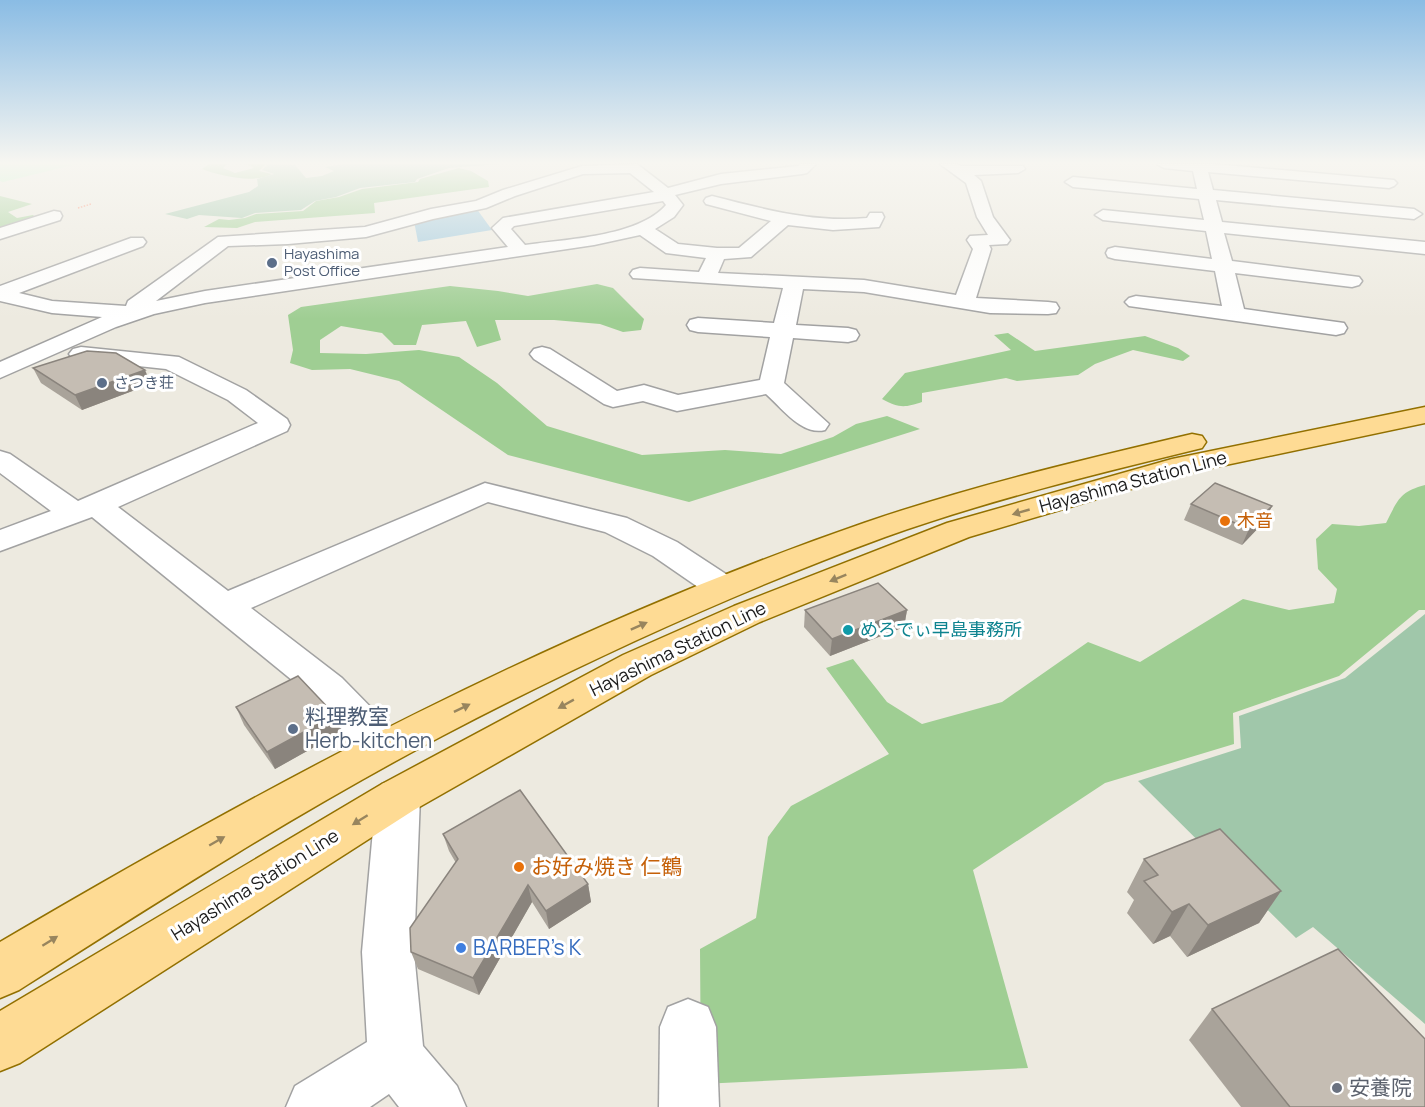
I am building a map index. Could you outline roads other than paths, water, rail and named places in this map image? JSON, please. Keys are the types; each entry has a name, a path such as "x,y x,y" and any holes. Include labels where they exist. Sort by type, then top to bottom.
{"main road":[{"name":"Hayashima Station Line","path":"0,972 121,896 383,747 530,675 723,588 838,542 938,508 1051,475 1139,453 1425,393"},
{"name":"Hayashima Station Line","path":"0,1043 398,796 637,665 747,614 958,530 1172,468 1425,416"}],"street":[{"path":"0,234 54,216"},
{"path":"0,294 52,307 131,313 224,241 288,239 366,232 428,216"},
{"path":"521,251 501,228 509,222 551,216"},
{"path":"0,370 131,313 204,297 594,240 641,228 666,216"},
{"path":"771,216 784,219 860,225 873,223 876,217"},
{"path":"964,303 982,249 976,240 1001,240 985,216"},
{"path":"1110,216 1425,249"},
{"path":"1211,216 1235,314"},
{"path":"641,228 673,249 717,254 744,253 784,219"},
{"path":"407,220 420,266"},
{"path":"0,294 136,242"},
{"path":"706,278 717,254"},
{"path":"1116,254 1352,281"},
{"path":"640,274 864,286 990,307 1048,308"},
{"path":"771,385 794,282"},
{"path":"1136,302 1336,328"},
{"path":"698,325 848,334"},
{"path":"0,541 85,509 277,425 237,395 171,362 43,351"},
{"path":"542,354 613,399 644,393 677,403 771,385"},
{"path":"771,385 816,424"},
{"path":"0,460 85,509 224,606 328,688 383,747"},
{"path":"224,606 485,492 616,525 664,549 723,588"},
{"path":"398,796 388,952 396,1058 436,1107"},
{"path":"688,1027 690,1107"},
{"path":"316,1107 396,1058"}],"water":[{"path":"439,216 482,216 492,230 418,242 414,221"}],"place":[{"name":"Hayashima Post Office","path":"272,263"},
{"name":"さつき荘","path":"102,383"},
{"name":"木音","path":"1225,521"},
{"name":"めろでぃ早島事務所","path":"848,630"},
{"name":"料理教室 Herb-kitchen","path":"293,729"},
{"name":"お好み焼き 仁鶴","path":"519,867"},
{"name":"BARBER's K","path":"461,948"},
{"name":"安養院","path":"1337,1088"}]}
